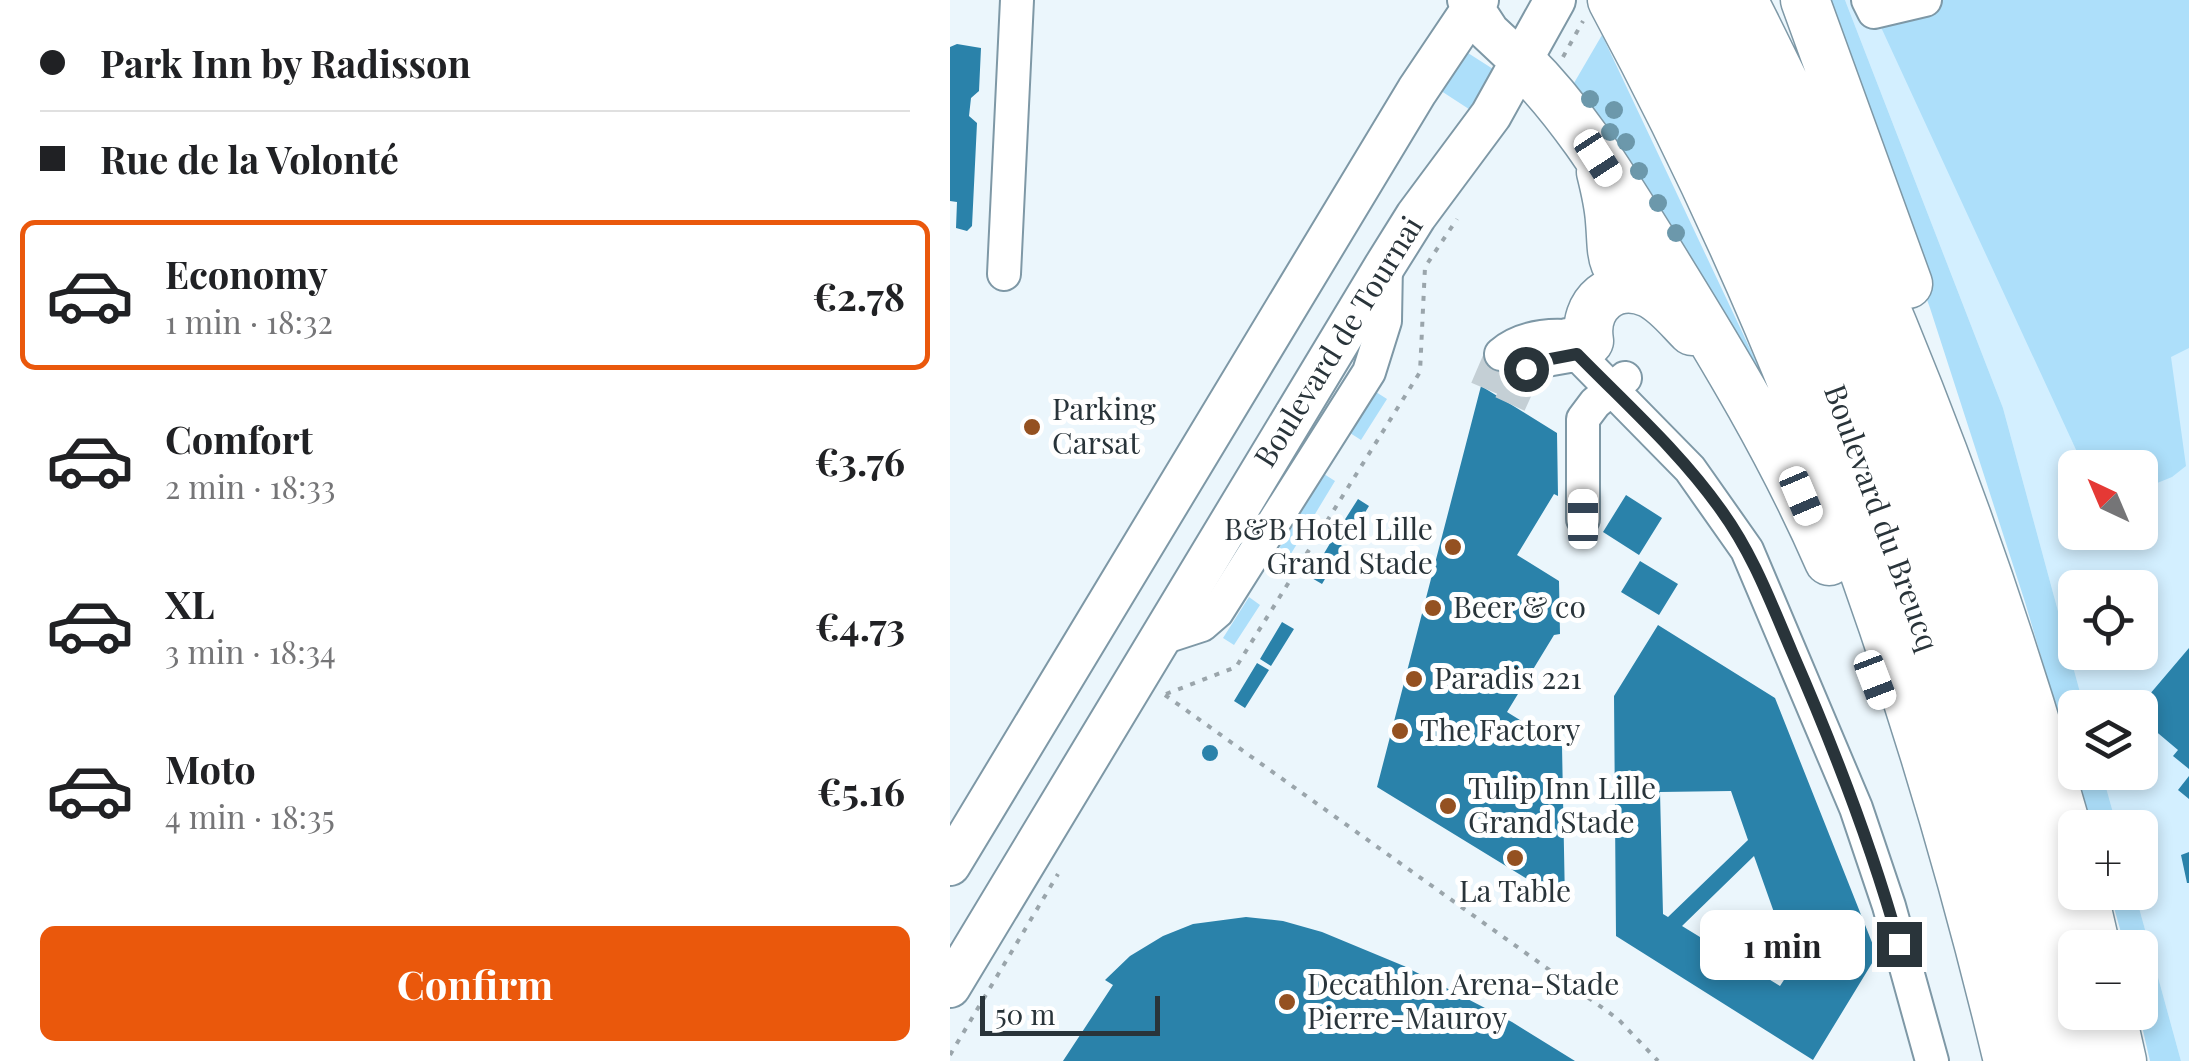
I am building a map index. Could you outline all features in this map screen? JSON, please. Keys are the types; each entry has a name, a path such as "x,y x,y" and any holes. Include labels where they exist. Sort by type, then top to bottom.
{"highway":[{"path":"1612,0 1723,220 1823,460 1921,739 2008,1061"},
{"name":"Boulevard du Breucq","path":"1653,0 1778,257 1874,489 1989,843 2043,1061"},
{"name":"Boulevard du Breucq","path":"1694,0 1798,210 1918,503 1995,725 2085,1061"},
{"path":"1743,0 1803,122 1897,333 1990,577 2034,709 2062,810"},
{"path":"1805,0 1980,491 2022,645 2034,709"},
{"path":"1522,63 1546,87 1598,158 1734,373 1801,496 1910,777 1994,1061"},
{"path":"1598,158 1614,264 1635,288 1672,310 1734,373"},
{"path":"1578,344 1570,301 1598,263 1609,238"},
{"path":"1578,344 1596,302 1616,290 1635,288"},
{"path":"2115,1030 2122,1061"}],"main road":[{"name":"Boulevard de Tournai","path":"950,988 1156,640 1386,264 1433,192 1481,130 1555,0"},
{"name":"Boulevard de Tournai","path":"950,865 1473,3"},
{"path":"1473,3 1489,32 1522,63"}],"lane":[{"path":"1004,274 1017,0"},
{"path":"1868,0 1874,12 1925,0"},
{"path":"1514,362 1512,345 1578,344 1618,383 1681,434 1747,512 1780,571 1894,863 1954,1061"},
{"path":"1583,519 1583,419 1618,383"},
{"path":"1618,383 1722,511 1754,564 1856,808 1932,1061"}],"path":[{"path":"1165,695 1618,1019 1658,1061"}],"shaded area":[{"path":"1829,0 1845,0 2003,408 2058,611 2058,670 2074,670 2079,690 2058,690 2058,714 1930,308 1834,44"},
{"path":"1845,0 2189,0 2189,1061 2181,1061 2158,977 2158,930 2145,930 2140,910 2158,910 2158,810 2112,810 2107,790 2158,790 2158,690 2079,690 2074,670 2158,670 2158,570 2058,570 2058,611 2003,408"},
{"path":"1925,0 2189,0 2189,348 2171,357 2186,466 2172,477 2158,483 2158,450 2076,450 1874,12"},
{"path":"1602,35 1795,444 1567,95"},
{"path":"1457,46 1504,76 1478,115 1432,85"},
{"path":"1376,392 1387,399 1361,440 1350,433"},
{"path":"1324,474 1335,481 1286,562 1275,555"},
{"path":"1249,597 1260,605 1234,645 1223,638"},
{"path":"2080,790 2107,790 2112,810 2086,810"},
{"path":"2115,910 2140,910 2145,930 2120,930"},
{"path":"2158,977 2181,1061 2150,1061 2143,1030 2158,1030"}],"building":[{"path":"957,44 981,48 979,91 971,98 969,116 977,123 972,226 967,231 956,228 957,202 950,201 950,47"},
{"path":"1481,386 1557,433 1558,496 1554,494 1517,555 1559,581 1560,634 1554,635 1507,712 1562,746 1565,902 1377,787"},
{"path":"1626,495 1662,518 1639,555 1603,532"},
{"path":"1358,499 1369,506 1347,542 1335,535"},
{"path":"1332,540 1344,547 1322,584 1310,577"},
{"path":"1640,561 1678,584 1659,615 1621,592"},
{"path":"1282,622 1294,629 1271,666 1260,659"},
{"path":"1658,625 1775,698 1877,955 1813,1060 1616,936 1614,696","holes":["1731,791 1748,840 1668,917 1663,914 1660,792","1754,856 1793,966 1780,986 1682,926"]},
{"path":"2189,648 2189,769 2173,756 2178,750 2158,733 2158,690 2153,690"},
{"path":"1257,663 1269,670 1245,708 1234,701"},
{"path":"1210,745 1218,753 1210,761 1202,753"},
{"path":"2189,776 2189,799 2178,790"},
{"path":"2189,852 2189,883 2187,883 2181,855"},
{"name":"Decathlon Arena-Stade Pierre-Mauroy","path":"1246,917 1283,921 1322,932 1404,966 1512,1022 1575,1061 1063,1061 1113,985 1105,980 1130,956 1193,924"}],"tunnel":[{"path":"1486,389 1501,354"},
{"path":"1510,404 1526,369"}],"place":[{"name":"Parking Carsat","path":"1032,427"},
{"name":"B&B Hotel Lille Grand Stade","path":"1453,547"},
{"name":"Beer & co","path":"1433,608"},
{"name":"Paradis 221","path":"1414,679"},
{"name":"The Factory","path":"1400,731"},
{"name":"Tulip Inn Lille Grand Stade","path":"1448,806"},
{"name":"La Table","path":"1515,858"},
{"name":"Decathlon Arena-Stade Pierre-Mauroy","path":"1287,1002"}],"route":[{"path":"1526,369 1535,362 1577,354 1690,469 1735,531 1761,578 1829,738 1856,808 1899,944"}]}
